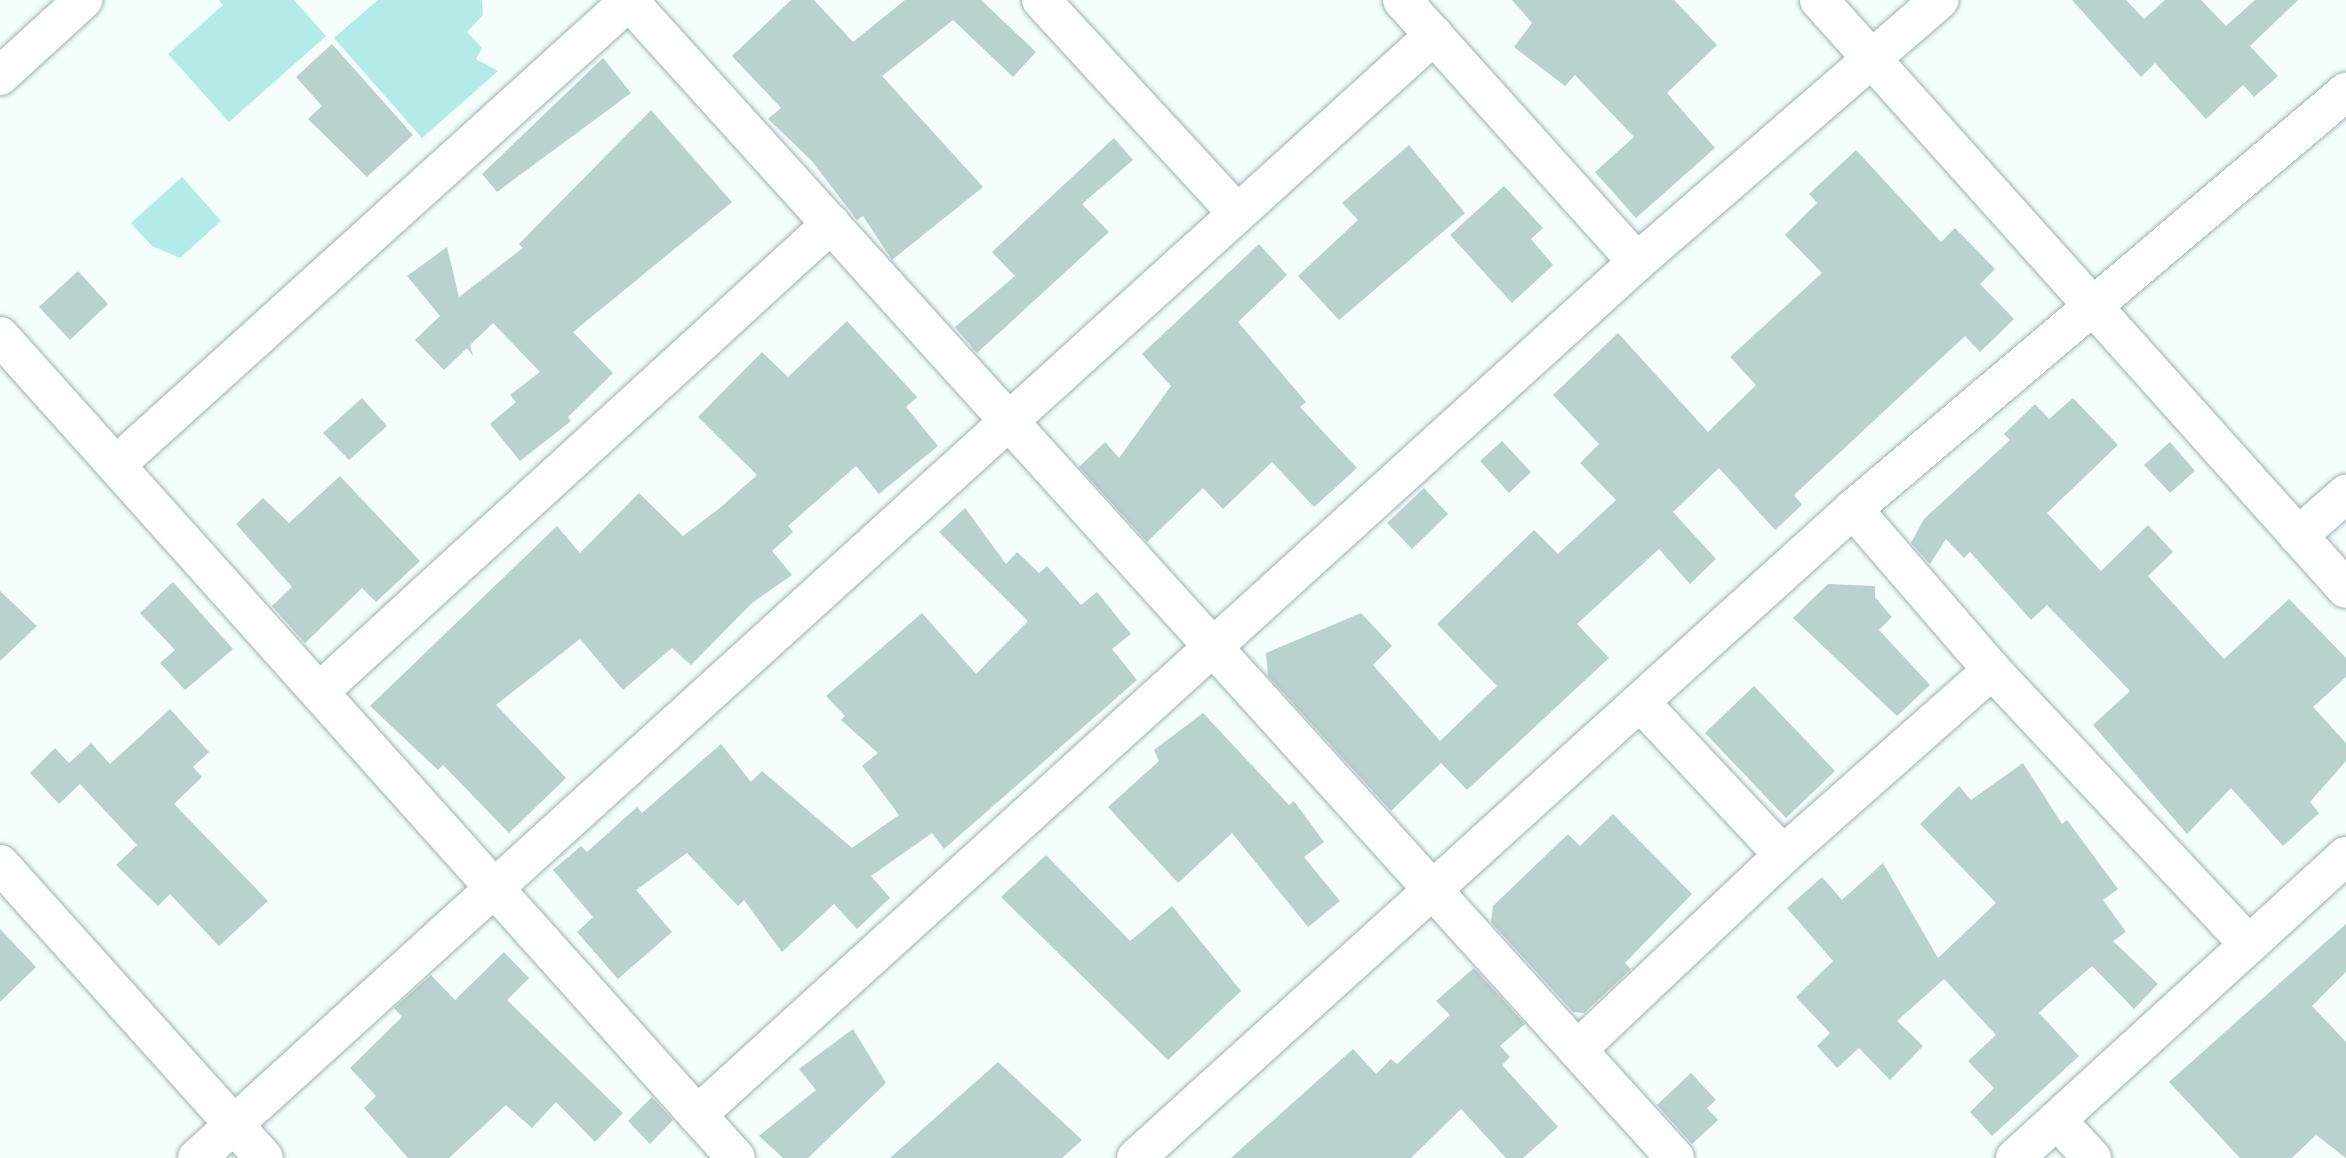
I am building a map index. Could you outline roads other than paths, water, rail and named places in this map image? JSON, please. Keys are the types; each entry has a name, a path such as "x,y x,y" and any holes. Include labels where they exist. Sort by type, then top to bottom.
{"street":[{"path":"0,76 83,0"},
{"path":"116,466 629,0 1578,1049 1656,1151"},
{"path":"1402,0 1637,262"},
{"path":"1819,0 2088,307 2346,589"},
{"path":"697,1115 1637,262 1939,0"},
{"path":"1056,5 1237,213"},
{"path":"197,1158 1434,35"},
{"path":"1136,1158 1853,509 2088,307 2346,92"},
{"path":"319,692 831,224"},
{"path":"0,336 736,1158"},
{"path":"2298,537 2346,494"},
{"path":"1853,509 1992,670 2249,945"},
{"path":"1578,1049 1783,855 1992,670"},
{"path":"1640,702 1783,855"},
{"path":"2015,1158 2346,856"},
{"path":"0,864 264,1158"},
{"path":"2057,1120 2092,1158"}]}
